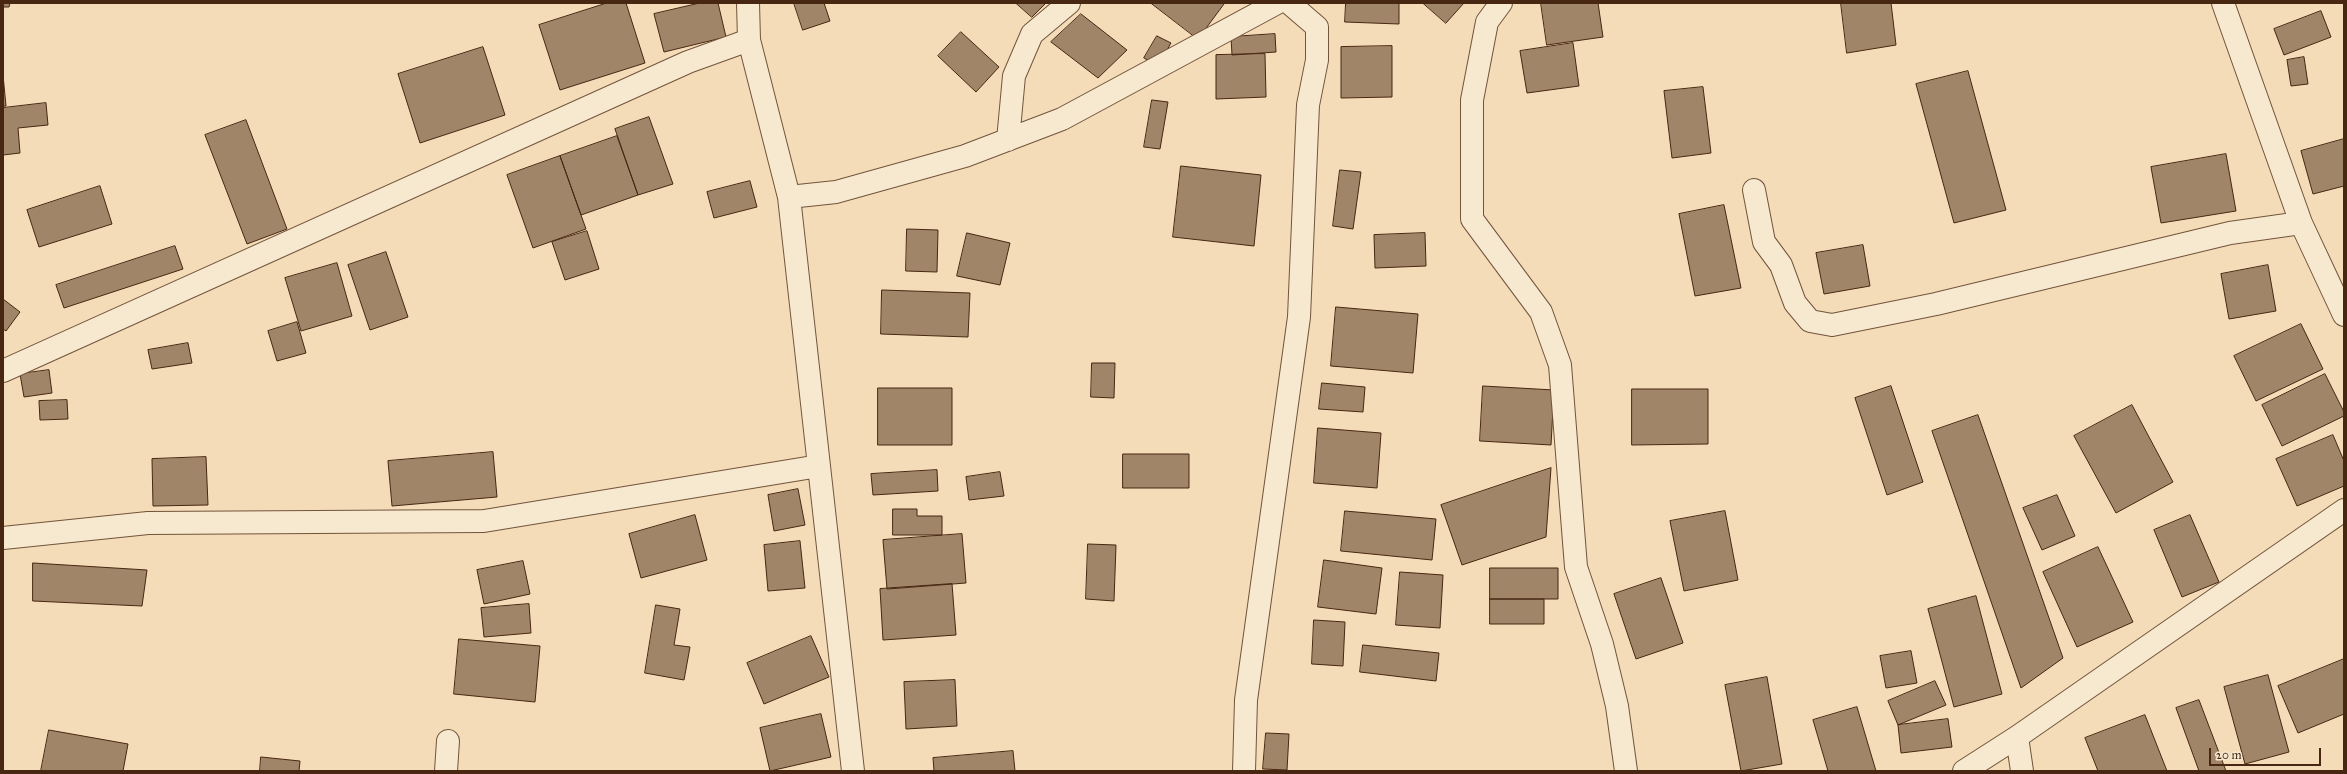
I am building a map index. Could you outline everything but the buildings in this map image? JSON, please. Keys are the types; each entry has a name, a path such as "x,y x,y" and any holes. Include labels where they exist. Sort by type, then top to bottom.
{"street":[{"path":"748,3 749,40 788,196 853,771"},
{"path":"1008,140 1014,76 1032,34 1069,3"},
{"path":"788,196 836,192 964,156 1062,119 1277,3"},
{"path":"1244,771 1246,700 1300,317 1308,105 1317,60 1317,27 1289,3"},
{"path":"1501,3 1487,22 1472,100 1472,219 1541,312 1560,364 1576,566 1602,644 1615,698 1626,771"},
{"path":"2223,3 2302,223 2344,315"},
{"path":"3,371 681,65 749,40"},
{"path":"1754,190 1764,242 1781,265 1795,302 1810,321 1832,325 1936,304 2230,233 2302,223"},
{"path":"3,538 148,523 484,521 819,466"},
{"path":"1964,771 2017,737 2344,510"},
{"path":"2017,737 2022,771"},
{"path":"446,771 448,741"}]}
